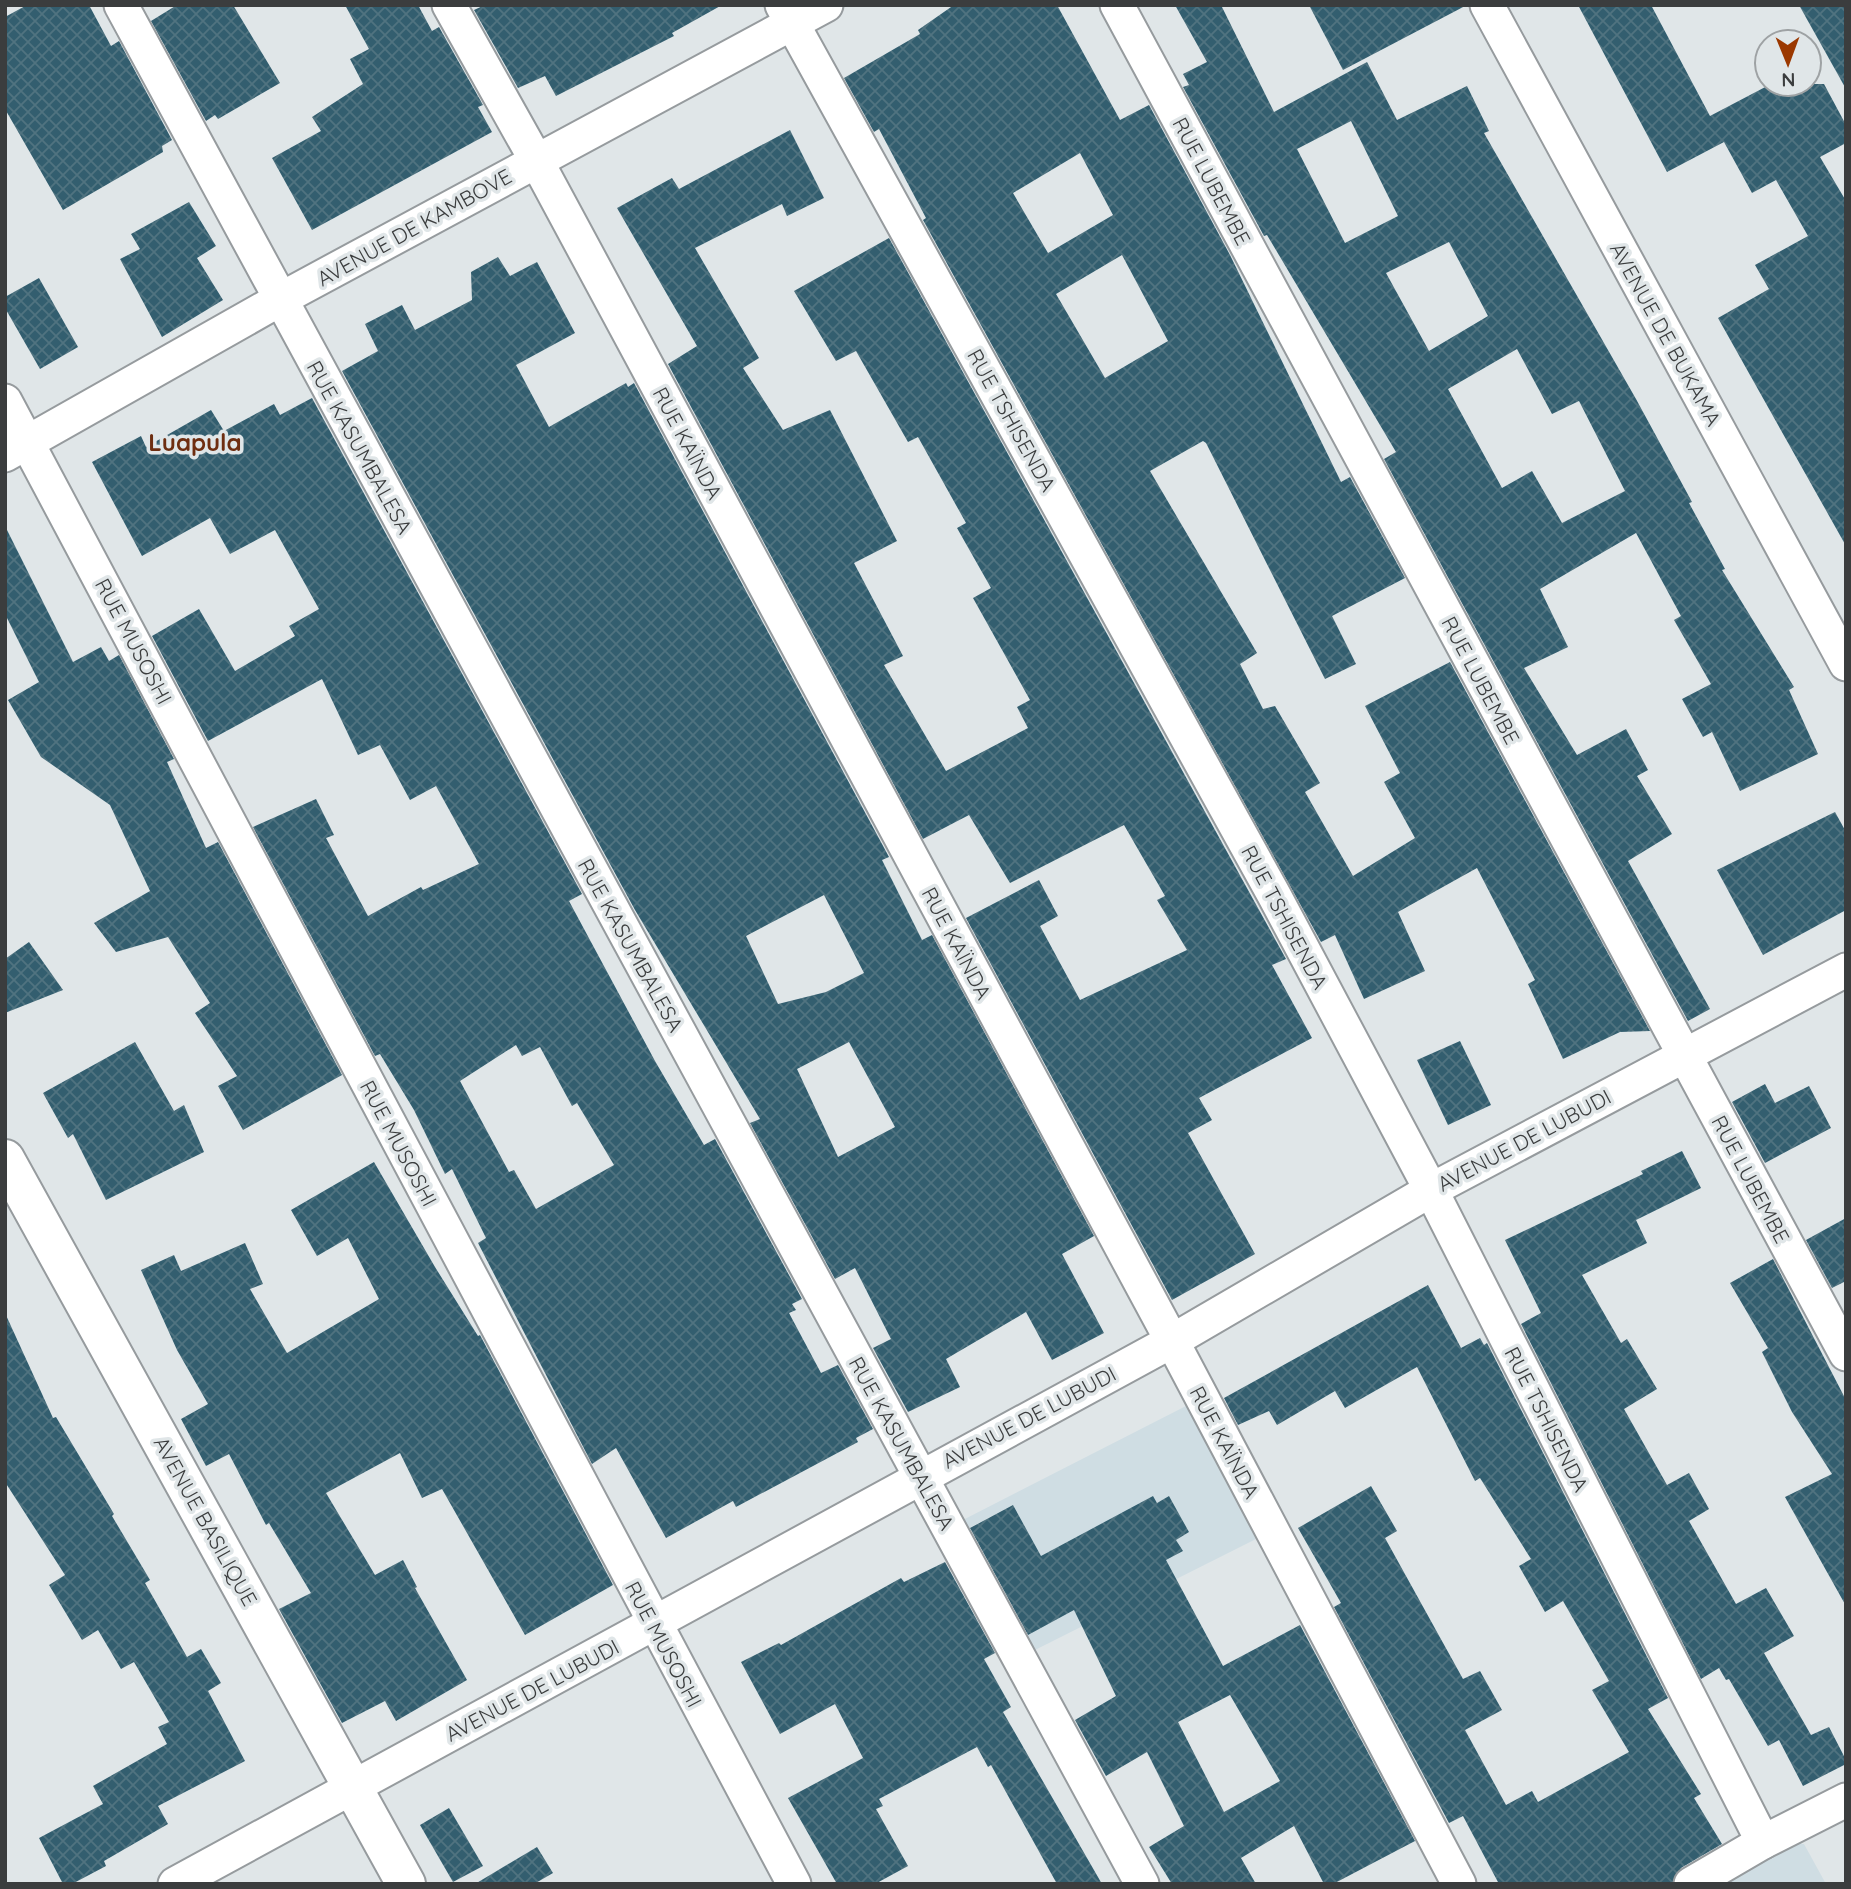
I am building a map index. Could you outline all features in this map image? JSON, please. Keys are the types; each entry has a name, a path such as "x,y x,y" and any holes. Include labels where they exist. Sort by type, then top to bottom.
{"street":[{"name":"RUE KASUMBALESA","path":"121,5 1142,1884"},
{"name":"RUE KAÏNDA","path":"449,5 536,160 1172,1341 1459,1884"},
{"name":"AVENUE DE KAMBOVE","path":"17,449 279,300 536,160 787,15 826,5"},
{"name":"RUE LUBEMBE","path":"1117,5 1846,1354"},
{"name":"AVENUE DE BUKAMA","path":"1487,5 1846,664"},
{"name":"RUE TSHISENDA","path":"787,15 1274,895 1431,1190 1763,1842"},
{"name":"RUE MUSOSHI","path":"5,401 17,449 794,1884"},
{"name":"AVENUE DE LUBUDI","path":"175,1884 654,1625 920,1475 1172,1341 1431,1190 1683,1054 1846,970"},
{"name":"AVENUE BASILIQUE","path":"5,1159 406,1884"},
{"path":"1691,1884 1763,1842 1846,1800"}],"shaded area":[{"path":"1186,1406 1258,1538 1033,1651 959,1522","holes":["1153,1496 1157,1503 1169,1496 1189,1532 1176,1540 1182,1551 1025,1636 967,1529 1013,1505 1045,1565"]},
{"path":"1763,1842 1804,1844 1826,1884 1691,1884"}],"building":[{"path":"27,5 89,5 111,46 119,41 172,140 162,146 163,152 63,210 5,109 5,17"},
{"path":"177,5 233,5 280,83 218,119 215,115 206,121 151,21"},
{"path":"345,5 418,5 432,31 439,27 483,105 478,107 492,132 312,230 272,158 321,131 312,117 363,84 350,59 369,49"},
{"path":"485,5 722,5 672,33 674,36 556,96 545,76 518,88 474,10"},
{"path":"954,5 1057,5 1120,120 1149,105 1230,255 1341,482 1350,477 1405,578 1332,616 1356,664 1325,679 1206,443 1203,441 1150,471 1257,653 1240,664 1263,709 1275,706 1320,783 1305,792 1353,876 1415,838 1384,782 1400,773 1365,706 1450,662 1650,1031 1620,1032 1563,1059 1528,984 1535,980 1477,868 1398,912 1425,971 1364,999 1335,935 1321,942 923,220 926,218 879,129 874,132 844,78 920,34 918,30","holes":["1080,153 1113,215 1048,253 1013,193","1122,255 1168,341 1105,378 1056,294"]},
{"path":"1175,5 1221,5 1274,112 1367,62 1397,120 1467,86 1489,131 1484,133 1636,399 1692,502 1689,503 1725,569 1722,570 1794,687 1789,690 1818,754 1740,791 1712,732 1703,737 1682,699 1711,684 1674,620 1681,616 1636,533 1540,589 1568,647 1524,668 1577,755 1626,729 1648,770 1637,776 1672,834 1628,861 1710,1009 1688,1021 1384,459 1396,452 1267,235 1264,236 1183,87 1189,85 1183,74 1207,62","holes":["1351,121 1398,216 1345,243 1297,149","1449,242 1488,316 1429,351 1386,273","1517,349 1552,414 1579,401 1625,491 1562,523 1532,471 1502,488 1448,389"]},
{"path":"1309,5 1467,5 1343,70"},
{"path":"1578,5 1651,5 1710,116 1753,93 1753,98 1823,98 1824,84 1846,125 1846,143 1820,157 1846,201 1846,546 1718,318 1769,289 1755,265 1808,236 1776,180 1752,193 1724,142 1667,172"},
{"path":"1799,5 1846,5 1846,89 1823,48 1823,28 1812,28"},
{"path":"790,130 824,198 787,216 782,204 695,248 759,358 743,368 783,430 830,410 897,541 854,563 903,656 884,665 946,771 1028,728 1017,707 1030,700 973,598 991,588 957,528 966,523 918,437 908,442 856,351 836,361 794,291 889,238 1286,959 1272,965 1312,1038 1199,1098 1212,1120 1188,1133 1255,1254 1172,1300 966,918 1039,880 1058,916 1040,926 1080,1000 1187,950 1157,900 1165,896 1124,825 1010,883 969,815 923,839 668,364 697,346 617,208 672,178 679,189"},
{"path":"189,202 216,246 197,258 223,300 162,337 120,259 140,249 131,234"},
{"path":"498,257 510,276 537,262 575,333 516,365 549,427 626,383 628,387 634,383 889,857 882,860 922,940 932,935 1094,1236 1062,1254 1104,1333 1052,1360 1026,1312 946,1359 960,1387 908,1412 873,1348 891,1339 855,1268 835,1279 750,1123 760,1119 635,910 342,371 378,351 365,324 402,305 415,330 472,300 471,272","holes":["824,895 864,973 826,992 778,1004 746,936","849,1042 895,1127 838,1157 797,1069"]},
{"path":"39,278 78,347 40,369 5,308 5,297"},
{"path":"312,398 582,894 569,901 655,1061 704,1145 715,1139 802,1299 792,1304 796,1310 789,1313 821,1373 838,1365 873,1429 856,1438 858,1442 736,1507 733,1501 666,1538 616,1448 592,1464 478,1243 486,1238 452,1169 445,1174 414,1110 380,1054 375,1056 253,827 316,799 334,835 326,838 368,916 421,887 423,890 479,864 436,786 410,800 380,745 358,755 322,679 208,741 152,636 199,609 235,671 295,636 289,626 319,609 275,530 230,554 210,518 142,556 92,462 141,436 146,447 211,410 224,431 274,404 280,415","holes":["516,1045 522,1056 540,1047 572,1106 577,1103 614,1165 536,1209 514,1170 509,1172 460,1081"]},
{"path":"5,526 73,662 101,647 109,661 119,655 174,759 167,762 206,848 218,842 342,1075 243,1130 218,1086 237,1076 195,1013 210,1003 168,937 116,952 94,923 150,891 110,805 41,757 8,700 39,682 5,614"},
{"path":"1835,812 1846,832 1846,910 1763,955 1717,870"},
{"path":"29,942 63,990 5,1013 5,959"},
{"path":"1460,1041 1491,1105 1448,1125 1417,1060"},
{"path":"135,1042 174,1111 184,1105 204,1152 106,1200 73,1134 68,1138 43,1093"},
{"path":"1765,1084 1775,1103 1809,1086 1831,1128 1765,1163 1732,1102"},
{"path":"1682,1151 1701,1188 1636,1220 1647,1243 1582,1275 1621,1343 1627,1339 1657,1389 1624,1409 1667,1485 1689,1473 1709,1509 1689,1521 1736,1604 1766,1588 1794,1636 1764,1653 1811,1735 1829,1727 1846,1760 1846,1764 1803,1786 1779,1740 1768,1746 1729,1679 1726,1680 1719,1668 1701,1679 1521,1324 1541,1313 1505,1240 1643,1174 1641,1171"},
{"path":"374,1162 435,1267 478,1336 480,1335 613,1585 525,1635 442,1489 422,1498 400,1453 326,1493 375,1575 403,1560 417,1587 415,1588 467,1680 396,1721 385,1701 342,1723 279,1609 311,1593 269,1523 266,1525 229,1454 206,1466 181,1419 208,1404 177,1350 141,1270 174,1255 181,1271 245,1243 263,1284 250,1289 287,1353 379,1299 348,1238 317,1256 291,1210"},
{"path":"1846,1218 1846,1281 1832,1288 1806,1240"},
{"path":"1773,1259 1846,1400 1846,1606 1785,1497 1832,1474 1792,1412 1762,1352 1768,1348 1730,1283"},
{"path":"1428,1285 1461,1348 1480,1338 1484,1345 1487,1343 1668,1698 1648,1709 1701,1794 1694,1798 1722,1844 1681,1868 1672,1884 1499,1884 1463,1816 1449,1823 1334,1607 1341,1603 1298,1528 1371,1486 1397,1531 1385,1538 1463,1679 1480,1671 1502,1710 1465,1730 1506,1805 1532,1791 1538,1802 1629,1752 1592,1690 1609,1681 1563,1601 1545,1612 1519,1566 1531,1559 1480,1478 1475,1481 1417,1367 1345,1408 1335,1391 1277,1425 1269,1411 1238,1425 1224,1398"},
{"path":"5,1313 53,1418 56,1417 114,1514 112,1516 150,1580 145,1583 187,1657 201,1649 221,1683 208,1691 245,1761 158,1806 168,1824 104,1861 106,1866 72,1884 63,1884 39,1838 103,1804 93,1786 167,1744 158,1727 169,1722 134,1662 121,1669 98,1630 82,1640 49,1585 65,1575 5,1482"},
{"path":"1153,1496 1157,1503 1169,1496 1189,1532 1176,1540 1183,1551 1166,1560 1223,1666 1300,1625 1415,1841 1333,1884 1324,1884 1294,1826 1241,1858 1256,1884 1172,1884 1149,1847 1184,1826 1147,1752 1106,1776 1075,1720 1116,1696 1074,1610 1028,1635 970,1528 1013,1505 1041,1556","holes":["1230,1695 1280,1781 1224,1812 1178,1722"]},
{"path":"945,1562 995,1653 984,1659 1011,1707 1003,1712 1102,1884 1057,1884 991,1765 988,1767 977,1747 879,1799 883,1806 876,1809 908,1866 875,1884 837,1884 788,1798 863,1758 835,1704 780,1734 741,1662 779,1643 781,1645 901,1578 904,1582"},
{"path":"449,1808 483,1866 453,1882 420,1825"},
{"path":"537,1847 553,1873 534,1884 475,1884"}],"district":[{"name":"Luapula","path":"195,442"}]}
